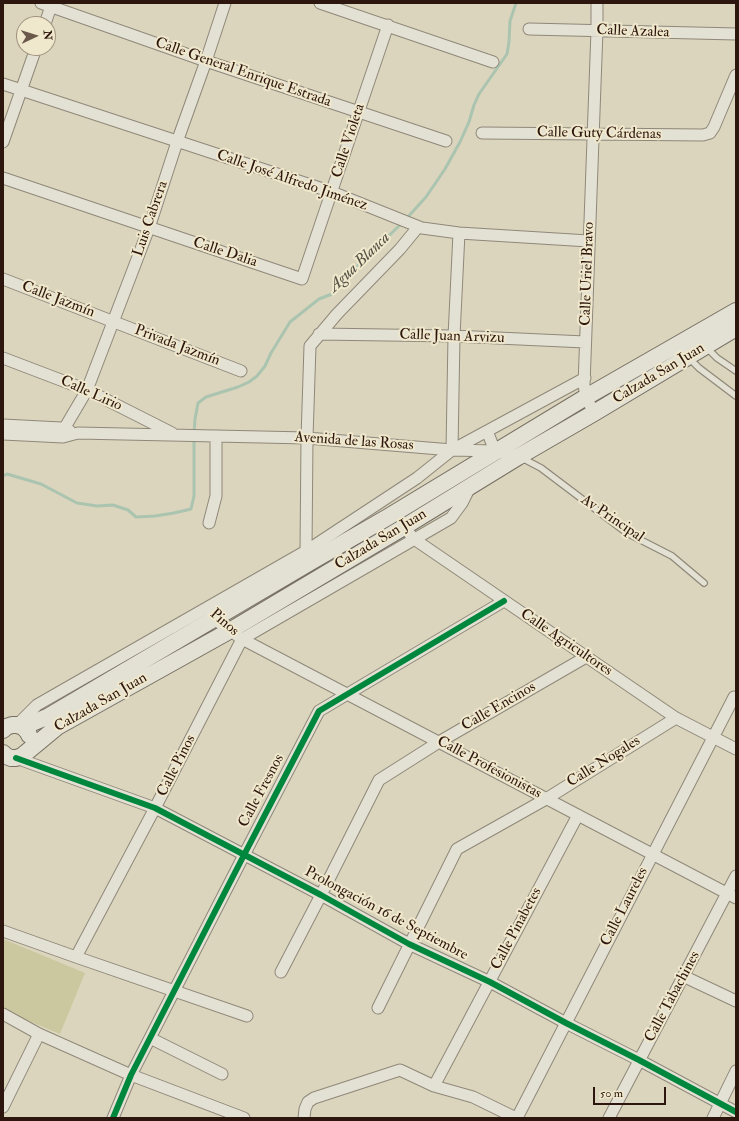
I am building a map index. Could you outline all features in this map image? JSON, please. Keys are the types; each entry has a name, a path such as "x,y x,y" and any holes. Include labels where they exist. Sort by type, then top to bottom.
{"main road":[{"name":"Calzada San Juan","path":"11,755 53,722 210,613 309,556 388,517 586,397 736,311"},
{"name":"Calzada San Juan","path":"10,727 53,722 236,634 470,486 736,328"},
{"path":"10,727 28,732 31,738 31,746 11,755"}],"street":[{"name":"Luis Cabrera","path":"64,433 87,390 149,228 225,3"},
{"path":"320,3 493,62"},
{"name":"Calle Uriel Bravo","path":"594,413 586,397 584,385 594,133 597,3"},
{"name":"Calle General Enrique Estrada","path":"48,4 206,61 446,141"},
{"path":"46,16 48,4"},
{"name":"Calle Violeta","path":"302,279 388,25"},
{"name":"Calle Azalea","path":"529,28 736,34"},
{"path":"3,142 33,56"},
{"name":"Calle Guty Cárdenas","path":"482,133 703,135 710,133 714,127 736,75"},
{"name":"Calle José Alfredo Jiménez","path":"3,84 332,192 422,228 459,233 589,241"},
{"name":"Calle Dalia","path":"3,178 302,279"},
{"path":"309,556 307,438 310,346 337,314 400,249 415,225"},
{"path":"452,450 454,336 459,233"},
{"name":"Calle Jazmín","path":"3,279 113,322"},
{"name":"Privada Jazmín","path":"113,322 241,371"},
{"name":"Calle Juan Arvizu","path":"319,334 454,336 585,342"},
{"name":"Calle Lirio","path":"3,358 87,390 176,435"},
{"path":"309,556 417,478 452,450 585,378"},
{"path":"3,425 64,433"},
{"path":"488,431 495,451"},
{"path":"3,434 78,433 176,435"},
{"name":"Avenida de las Rosas","path":"176,435 307,438 452,450 495,451 518,457"},
{"path":"209,523 216,496 213,436"},
{"path":"236,634 451,518 462,503 470,486"},
{"name":"Calle Agricultores","path":"404,527 414,539 676,718 736,749"},
{"name":"Calle Fresnos","path":"114,1118 131,1075 319,711 504,600"},
{"path":"10,727 37,705 210,613"},
{"name":"Pinos","path":"210,613 236,634"},
{"name":"Calle Profesionistas","path":"236,634 731,896"},
{"name":"Calle Pinos","path":"76,957 155,808 236,634"},
{"name":"Calle Encinos","path":"280,972 379,780 439,742 586,657"},
{"name":"Calle Laureles","path":"516,1118 734,697"},
{"name":"Calle Nogales","path":"378,1008 458,849 546,798 676,718"},
{"name":"Prolongación 16 de Septiembre","path":"11,755 155,808 321,895 409,944 490,982 736,1112"},
{"name":"Calle Pinabetes","path":"434,1086 578,815"},
{"name":"Calle Tabachines","path":"609,1118 683,976 731,896 736,876"},
{"path":"3,931 247,1016"},
{"path":"683,976 736,1001"},
{"path":"3,1014 39,1034 131,1075 244,1118"},
{"path":"3,1107 39,1034"},
{"path":"150,1038 222,1074"},
{"path":"304,1118 305,1109 308,1102 314,1098 400,1070 434,1086 473,1097 516,1118"},
{"path":"713,1118 736,1071"}],"lane":[{"path":"705,347 717,358 736,371"},
{"path":"688,357 699,368 736,396"},
{"name":"Av Principal","path":"518,457 541,468 627,532 672,556 704,583"}],"shaded area":[{"path":"3,939 85,973 60,1034 3,1010"}],"waterway":[{"name":"Agua Blanca","path":"406,219 426,197 445,169 460,142 479,94 507,54 510,21 516,3"},
{"name":"Agua Blanca","path":"194,433 198,403 206,397 238,387 257,376 265,366 271,353 290,322 319,299 332,294 343,280 402,223"},
{"name":"Agua Blanca","path":"3,476 7,474 41,484 77,503 97,506 113,505 128,510 136,517 174,513 191,509 194,496 194,438"}],"cycle path":[{"path":"113,1118 131,1075 319,711 504,601"},
{"path":"16,758 155,808 321,895 409,944 490,982 736,1112"}]}
